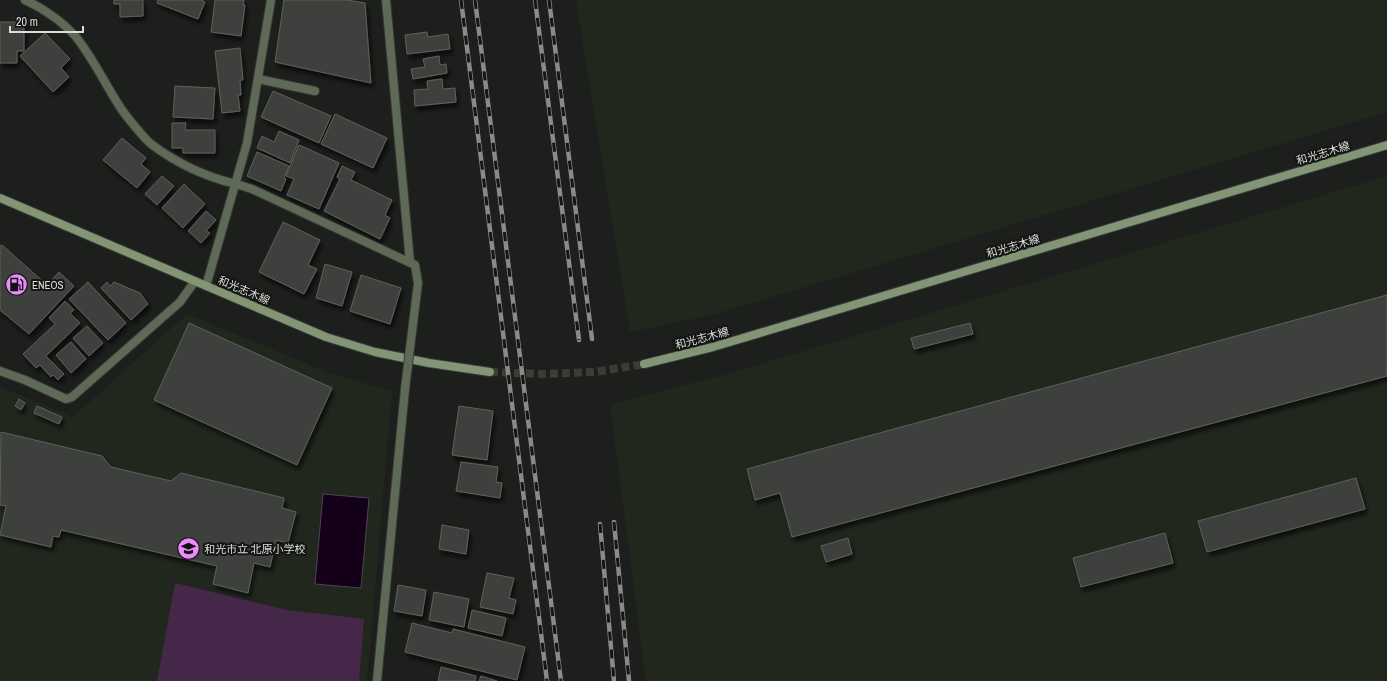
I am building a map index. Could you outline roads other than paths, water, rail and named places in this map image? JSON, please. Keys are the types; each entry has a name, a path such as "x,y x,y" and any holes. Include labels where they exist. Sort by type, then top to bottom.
{"main road":[{"name":"和光志木線","path":"644,364 713,347 1387,145"},
{"name":"和光志木線","path":"0,198 326,336 375,352 429,363 490,372"}],"street":[{"path":"25,0 56,19 76,37 120,108 150,143 187,166 226,182 252,189 415,265 418,283 405,389 377,681"},
{"path":"206,286 247,143 271,0"},
{"path":"386,0 410,262"},
{"path":"258,79 315,91"},
{"path":"0,371 25,380 66,399 72,397 180,302 195,281"}],"tunnel":[{"path":"490,372 544,374 595,372 644,364"}],"railway":[{"path":"461,0 547,681"},
{"path":"475,0 561,681"},
{"path":"535,0 579,340"},
{"path":"549,0 592,339"},
{"path":"614,522 629,681"},
{"path":"600,524 614,681"}],"place":[{"name":"ENEOS","path":"17,285"},
{"name":"和光市立 北原小学校","path":"189,549"}]}
